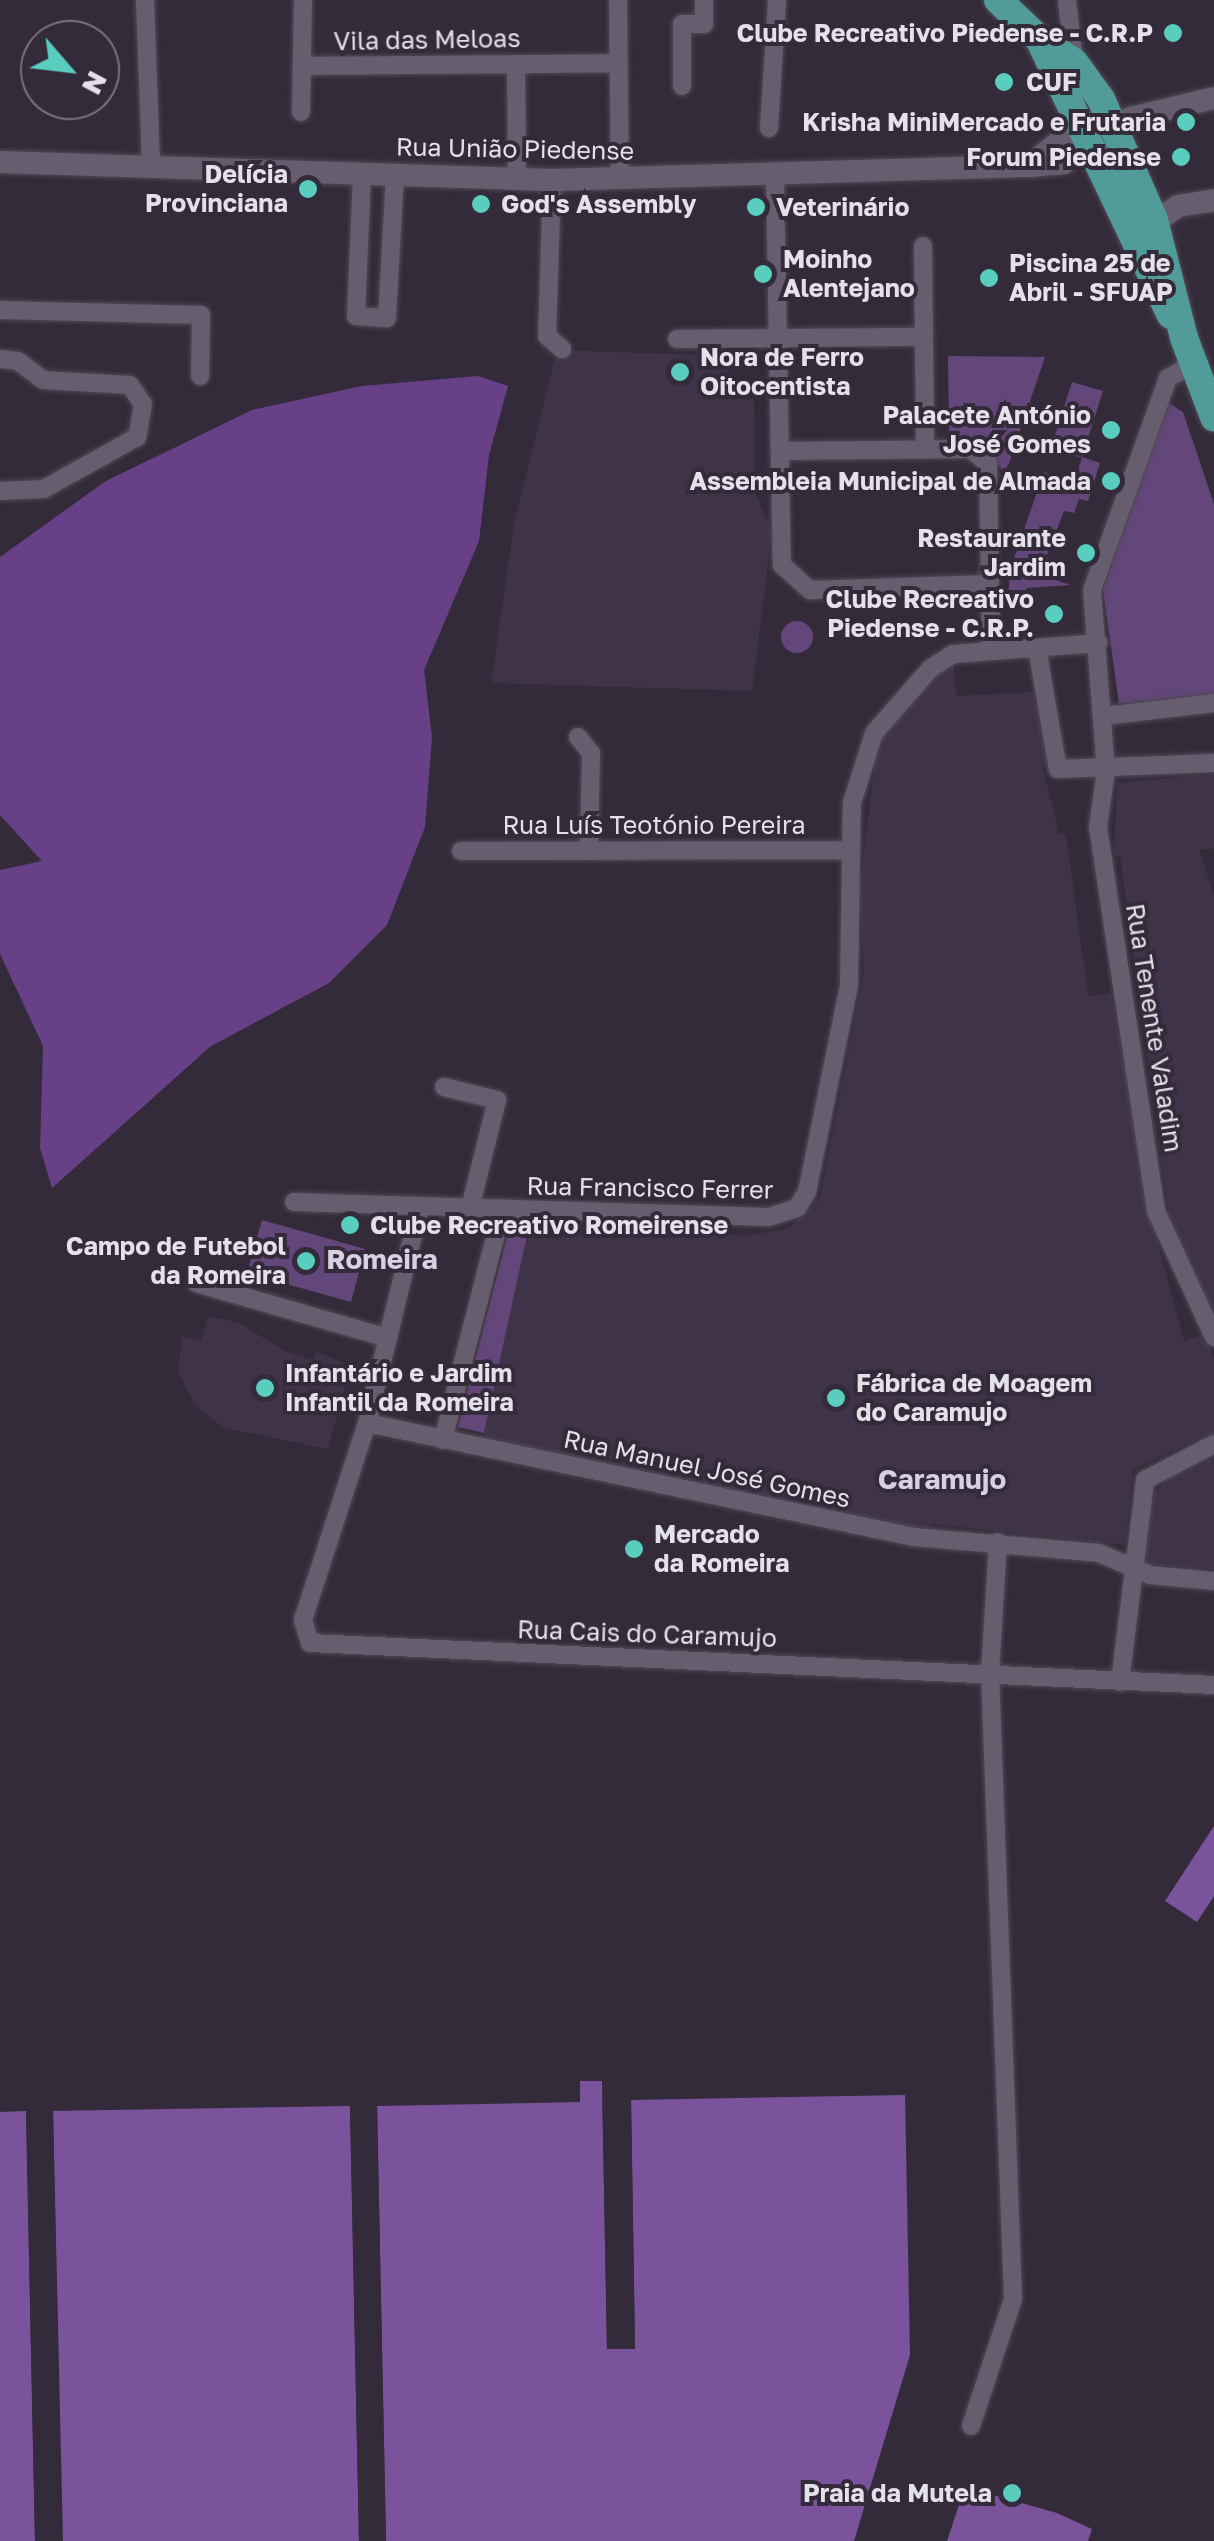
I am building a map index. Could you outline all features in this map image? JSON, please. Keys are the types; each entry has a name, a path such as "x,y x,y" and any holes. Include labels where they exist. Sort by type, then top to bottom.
{"main road":[{"path":"998,0 1040,40 1074,62 1113,125 1154,220 1189,351 1214,418"},
{"path":"1040,40 1189,351"}],"street":[{"path":"146,0 151,166"},
{"path":"301,112 303,0"},
{"path":"618,0 620,179"},
{"path":"682,86 682,24 704,24 704,0"},
{"path":"769,128 776,0"},
{"path":"1067,0 1074,62"},
{"name":"Vila das Meloas","path":"302,66 618,63"},
{"path":"516,64 517,179"},
{"name":"Rua União Piedense","path":"0,162 552,180 775,178 924,165 1029,166 1064,164 1088,140 1113,125 1214,98"},
{"path":"362,174 356,316 387,318 395,176"},
{"path":"775,178 782,565 794,582 810,590 989,584"},
{"path":"552,180 547,336 562,348"},
{"path":"1134,241 1154,220 1178,206 1214,200"},
{"path":"923,246 925,450"},
{"path":"0,310 201,315 200,376"},
{"path":"677,339 924,336"},
{"name":"Rua Tenente Valadim","path":"1189,351 1168,378 1147,427 1092,590 1106,771 1098,827 1156,1211 1214,1336"},
{"path":"0,358 18,361 44,380 133,386 142,400 142,427 137,437 44,489 0,491"},
{"path":"780,451 971,449 988,464 991,650"},
{"name":"Rua Francisco Ferrer","path":"294,1202 777,1217 801,1204 849,984 848,850 862,753 874,732 931,668 953,654 1099,643"},
{"path":"1037,648 1058,769 1106,771 1214,764"},
{"path":"1104,716 1214,703"},
{"path":"578,736 591,753 589,850"},
{"name":"Rua Luís Teotónio Pereira","path":"461,850 848,850"},
{"path":"444,1088 497,1100 470,1208"},
{"path":"367,1423 420,1206"},
{"path":"443,1440 502,1210"},
{"path":"196,1283 388,1338"},
{"name":"Rua Manuel José Gomes","path":"367,1423 914,1537 1099,1553 1156,1577 1214,1581"},
{"name":"Rua Cais do Caramujo","path":"367,1423 302,1620 305,1639 324,1647 1214,1684"},
{"path":"1120,1682 1145,1480 1214,1444"},
{"path":"971,2426 1013,2299 990,1673 998,1542"}],"shaded area":[{"path":"557,350 729,356 729,399 754,399 756,495 772,530 752,691 491,683 514,524"},
{"path":"948,356 1045,357 1005,475 987,446 949,437"},
{"path":"478,376 508,386 489,455 479,541 424,670 432,737 425,827 387,925 329,983 211,1046 52,1188 40,1148 43,1046 0,954 0,870 42,861 0,815 0,557 106,481 252,410 362,386"},
{"path":"1072,382 1103,391 1082,457 1100,463 1088,501 1079,499 1074,513 1064,511 1048,553 1030,572 1071,585 1026,588 1026,599 1008,600 1010,570 1044,472 1074,481 1082,458 1051,448"},
{"path":"1167,402 1183,412 1214,504 1214,694 1119,704 1103,590"},
{"path":"797,621 808,626 813,637 808,648 797,653 786,648 781,637 786,626"},
{"path":"953,661 956,696 1034,692 1051,766 1043,769 1059,833 1066,834 1088,996 1111,993 1148,1206 1184,1341 1205,1334 1214,1359 1214,1433 1133,1469 1125,1545 934,1524 916,1530 483,1438 530,1222 595,1220 745,1236 789,1228 820,1198 864,973 859,893 878,737"},
{"path":"1214,774 1214,848 1199,850 1214,895 1214,1314 1169,1215 1120,856 1114,856 1117,783"},
{"name":"Campo de Futebol da Romeira","path":"262,1220 365,1249 351,1302 247,1273"},
{"path":"511,1221 530,1222 484,1433 458,1427"},
{"name":"Infantário e Jardim Infantil da Romeira","path":"208,1316 239,1323 285,1351 313,1360 316,1351 350,1366 328,1449 224,1428 194,1404 178,1372 182,1336 201,1341"},
{"path":"1214,1452 1214,1569 1144,1564 1147,1504 1169,1476"},
{"path":"1214,1826 1214,1896 1197,1922 1165,1901"},
{"path":"580,2081 602,2081 607,2349 635,2348 631,2100 905,2095 910,2355 854,2541 386,2541 377,2106 580,2102"},
{"path":"350,2106 359,2541 63,2541 53,2111"},
{"path":"26,2111 35,2541 0,2541 0,2112"},
{"path":"965,2487 1057,2513 1092,2529 1088,2541 947,2541"}],"pier":[{"path":"602,2081 612,2344 630,2344 631,2095 635,2349 607,2349"},
{"path":"350,2106 355,2106 364,2541 359,2541"},
{"path":"372,2106 377,2106 386,2541 381,2541"},
{"path":"26,2111 31,2111 40,2541 35,2541"},
{"path":"48,2111 53,2111 62,2541 58,2541"}],"place":[{"name":"Clube Recreativo Piedense - C.R.P","path":"1173,33"},
{"name":"CUF","path":"1004,82"},
{"name":"Krisha MiniMercado e Frutaria","path":"1186,122"},
{"name":"Forum Piedense","path":"1181,157"},
{"name":"Delícia Provinciana","path":"308,189"},
{"name":"God's Assembly","path":"481,204"},
{"name":"Veterinário","path":"756,207"},
{"name":"Moinho Alentejano","path":"763,274"},
{"name":"Piscina 25 de Abril - SFUAP","path":"989,278"},
{"name":"Nora de Ferro Oitocentista","path":"680,372"},
{"name":"Palacete António José Gomes","path":"1111,430"},
{"name":"Assembleia Municipal de Almada","path":"1111,481"},
{"name":"Restaurante Jardim","path":"1086,553"},
{"name":"Clube Recreativo Piedense - C.R.P.","path":"1054,614"},
{"name":"Clube Recreativo Romeirense","path":"350,1225"},
{"name":"Campo de Futebol da Romeira","path":"306,1261"},
{"name":"Infantário e Jardim Infantil da Romeira","path":"265,1388"},
{"name":"Fábrica de Moagem do Caramujo","path":"836,1398"},
{"name":"Mercado da Romeira","path":"634,1549"},
{"name":"Praia da Mutela","path":"1012,2493"}],"district":[{"name":"Romeira","path":"382,1259"},
{"name":"Caramujo","path":"942,1479"}]}
